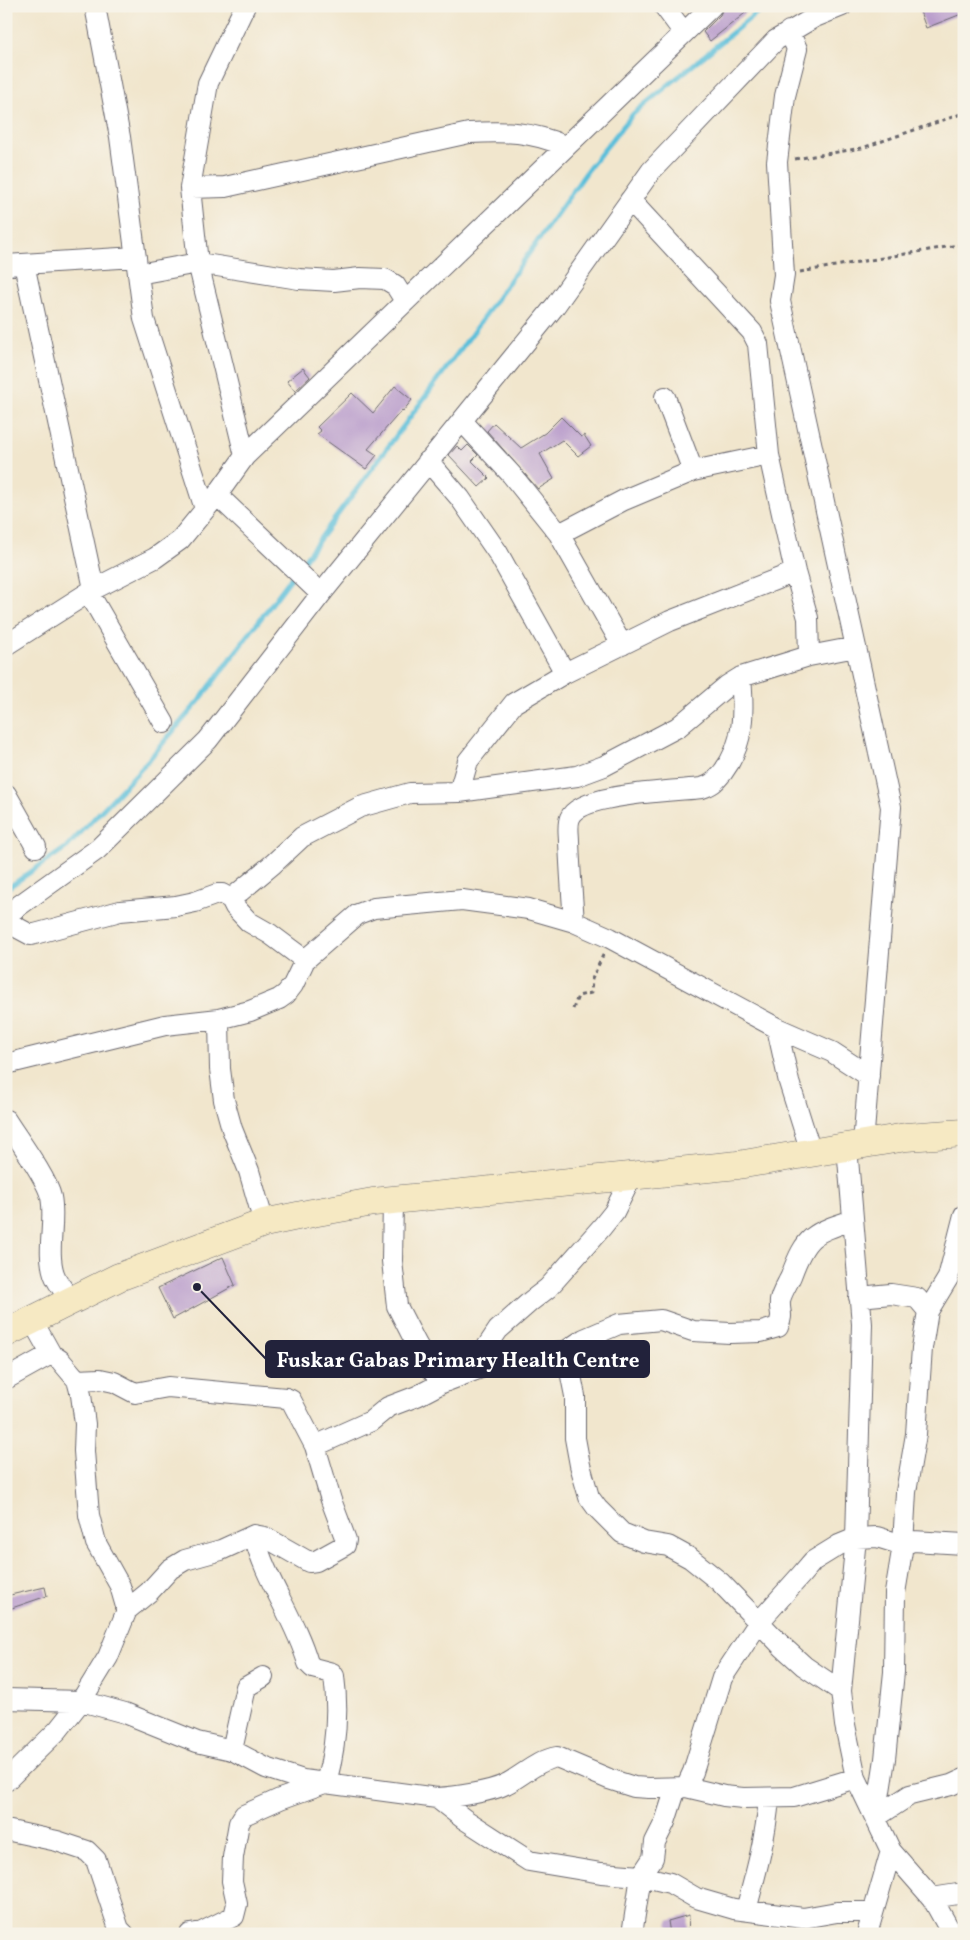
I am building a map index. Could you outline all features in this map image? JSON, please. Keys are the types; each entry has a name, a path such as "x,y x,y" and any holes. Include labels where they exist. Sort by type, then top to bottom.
{"street":[{"path":"96,6 120,137 144,319 211,502 291,566 316,590"},
{"path":"245,6 208,83 190,188 198,263 245,456"},
{"path":"664,6 684,33"},
{"path":"6,645 92,591 155,558 180,540 245,456 712,6"},
{"path":"6,914 98,849 208,740 316,590 462,422 555,306 651,171 776,40 813,12 842,6"},
{"path":"789,31 797,49 785,96 778,162 784,275 780,301 891,807 869,1076 855,1146 853,1220 862,1324 856,1538 841,1691 845,1725 856,1778 891,1851 932,1898 952,1934"},
{"path":"190,188 225,187 469,133 498,131 529,134 545,137 565,146"},
{"path":"630,200 752,332 758,344 769,454 795,572 808,618 809,656"},
{"path":"164,723 92,591 15,264 137,266 198,263 299,279 334,281 360,278 385,279 395,285 405,301"},
{"path":"665,397 693,471"},
{"path":"462,422 511,474 559,534 622,645"},
{"path":"559,534 624,500 693,471 769,454"},
{"path":"428,461 460,498 498,553 565,673"},
{"path":"459,792 468,761 514,703 565,673 670,621 795,572"},
{"path":"231,899 302,837 360,807 410,793 459,792 577,776 604,766 678,727 728,685 741,677 809,656 856,647"},
{"path":"574,922 568,823 570,817 575,811 591,803 616,796 702,788 713,784 731,761 740,740 743,701 741,677"},
{"path":"6,794 36,847"},
{"path":"6,919 31,935 120,911 176,906 217,894 231,899 235,907 249,922 270,934 305,960"},
{"path":"6,1064 165,1025 219,1019 250,1011 279,999 286,994 293,985 305,960 358,914 374,908 462,900 529,908 574,922 610,938 778,1028 832,1052 869,1076"},
{"path":"219,1019 220,1069 224,1100 232,1129 249,1171 264,1223"},
{"path":"778,1028 789,1082 811,1152"},
{"path":"6,1120 46,1184 51,1196 53,1217 52,1264 55,1276 71,1300"},
{"path":"6,1333 118,1277 264,1223 392,1200 738,1165 906,1137 964,1133"},
{"path":"486,1366 486,1348 498,1330 530,1301 548,1288 602,1227 614,1212 632,1176"},
{"path":"392,1200 392,1261 397,1306 417,1345 432,1370 442,1382"},
{"path":"876,1817 885,1759 894,1672 896,1593 903,1545 906,1492 916,1434 922,1348 928,1311 958,1281 964,1215"},
{"path":"315,1446 371,1420 388,1407 417,1396 442,1382 486,1366 530,1354 566,1351 584,1339 619,1324 661,1320 692,1331 730,1333 761,1332 778,1327 782,1318 780,1301 801,1250 808,1239 821,1230 853,1220"},
{"path":"859,1297 891,1294 917,1298 928,1311"},
{"path":"32,1320 50,1354 60,1360 77,1380 85,1424 84,1451 89,1515 96,1543 120,1586 127,1610"},
{"path":"566,1351 575,1396 575,1438 589,1496 593,1502 622,1533 644,1542 668,1546 690,1558 720,1582 804,1666 841,1691"},
{"path":"6,1379 50,1354"},
{"path":"6,1781 58,1730 81,1701 108,1657 127,1610 149,1592 170,1569 185,1560 221,1550 254,1535 265,1537 310,1562 316,1561 345,1545 346,1540 331,1500 315,1446 291,1400 286,1398 168,1388 135,1393 114,1382 100,1379 77,1380"},
{"path":"254,1535 259,1555 289,1615 308,1663 313,1668 332,1673 334,1676 337,1698 337,1727 334,1757 326,1783"},
{"path":"632,1934 641,1876 653,1858 655,1842 681,1788 696,1763 722,1678 759,1622 813,1561 856,1538 877,1536 903,1545 913,1541 964,1544"},
{"path":"232,1750 246,1687 263,1677"},
{"path":"6,1699 81,1701 125,1713 198,1742 232,1750 266,1768 303,1780 437,1798 457,1796 504,1786 548,1758 557,1757 609,1779 634,1786 681,1788 724,1796 769,1798 794,1796 856,1778"},
{"path":"876,1817 910,1795 951,1786 964,1779"},
{"path":"190,1934 202,1932 234,1916 237,1904 232,1882 233,1857 239,1823 244,1815 280,1799 326,1783"},
{"path":"437,1798 464,1819 529,1861 601,1873 641,1876 670,1883 696,1898 734,1909 803,1918 837,1912 872,1912"},
{"path":"746,1910 760,1860 768,1820 769,1798"},
{"path":"6,1830 57,1841 87,1851 96,1860 119,1929 124,1934"},
{"path":"867,1934 891,1851"},
{"path":"932,1898 964,1893"}],"path":[{"path":"778,162 862,148 964,113"},
{"path":"784,275 964,244"},
{"path":"573,1009 578,996 591,993 592,979 610,938"}],"building":[{"path":"724,6 754,6 710,41 703,32 720,15"},
{"path":"918,6 964,6 964,13 926,28"},
{"path":"303,368 310,377 295,391 287,381"},
{"path":"395,386 412,400 368,449 377,455 366,469 317,434 321,431 317,427 352,393 373,413"},
{"path":"561,417 581,437 584,435 591,446 578,456 562,440 540,454 554,479 538,489 487,431 494,423 521,448 545,433"},
{"path":"468,445 478,455 472,461 489,478 479,487 449,455 457,446 462,451"},
{"path":"223,1257 235,1285 173,1319 158,1288"},
{"path":"45,1587 47,1596 6,1610 6,1596"},
{"path":"689,1915 688,1934 670,1934 668,1921"}],"waterway":[{"path":"299,567 474,331 590,167 633,114 765,6"},
{"path":"6,889 67,847 139,771 199,701 294,574"}],"place":[{"name":"Fuskar Gabas Primary Health Centre","path":"197,1287"}]}
